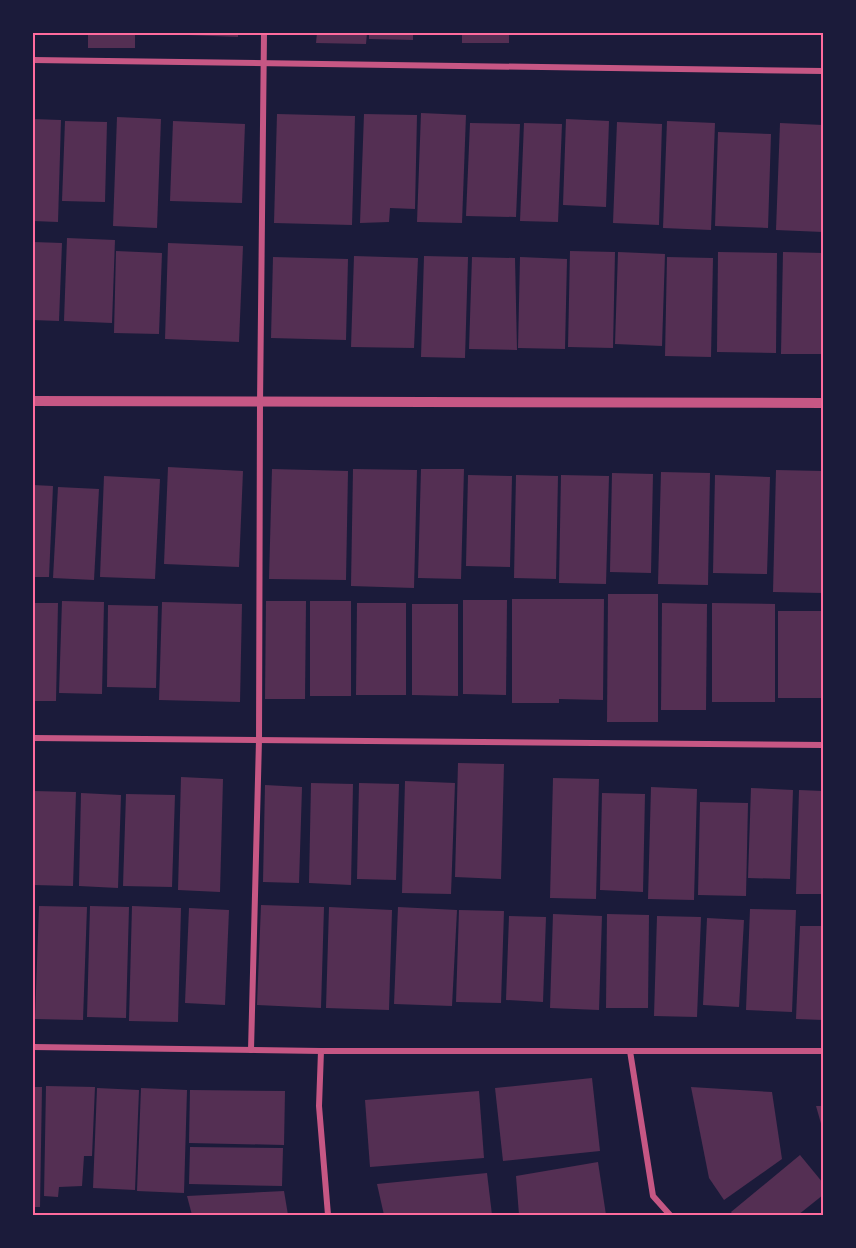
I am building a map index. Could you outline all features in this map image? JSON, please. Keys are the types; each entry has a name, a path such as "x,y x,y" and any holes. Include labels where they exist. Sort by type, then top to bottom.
{"street":[{"path":"251,1050 259,740 264,33"},
{"path":"33,60 823,71"},
{"path":"33,401 823,404"},
{"path":"33,738 823,745"},
{"path":"33,1047 321,1051 823,1051"},
{"path":"321,1051 319,1106 328,1215"},
{"path":"630,1051 653,1196 670,1215"}],"building":[{"path":"88,33 135,33 135,48 88,48"},
{"path":"188,33 238,33 238,37 188,35"},
{"path":"317,33 367,33 366,44 316,43"},
{"path":"369,33 413,33 413,40 369,39"},
{"path":"462,33 509,33 509,43 462,43"},
{"path":"421,113 466,115 462,223 417,222"},
{"path":"277,114 355,116 352,225 274,223"},
{"path":"364,114 417,115 415,209 390,208 389,222 360,223"},
{"path":"117,117 161,119 157,228 113,226"},
{"path":"33,119 61,120 58,222 33,221"},
{"path":"566,119 609,121 606,207 563,205"},
{"path":"65,121 107,122 105,202 62,201"},
{"path":"173,121 245,124 242,203 170,201"},
{"path":"667,121 715,123 711,230 663,228"},
{"path":"617,122 662,124 659,225 613,223"},
{"path":"470,123 520,124 516,217 466,216"},
{"path":"524,123 562,124 558,222 520,221"},
{"path":"780,123 823,125 823,232 776,230"},
{"path":"718,132 771,134 768,228 715,226"},
{"path":"67,238 115,240 112,323 64,321"},
{"path":"33,242 62,243 59,321 33,320"},
{"path":"168,243 243,246 239,342 165,339"},
{"path":"116,251 162,253 159,334 114,333"},
{"path":"570,251 615,252 613,348 568,347"},
{"path":"618,252 665,254 662,346 615,344"},
{"path":"718,252 777,253 776,353 717,352"},
{"path":"783,252 823,253 823,354 781,354"},
{"path":"354,256 418,258 414,348 351,347"},
{"path":"424,256 468,257 465,358 421,357"},
{"path":"273,257 348,259 346,340 271,338"},
{"path":"472,257 515,258 517,350 469,349"},
{"path":"520,257 567,259 565,349 518,348"},
{"path":"667,257 713,258 711,357 665,356"},
{"path":"168,467 243,471 239,567 164,564"},
{"path":"272,469 348,471 346,580 269,579"},
{"path":"353,469 417,470 414,588 351,586"},
{"path":"421,469 464,469 461,579 418,578"},
{"path":"776,470 823,471 823,593 773,592"},
{"path":"661,472 710,473 708,585 658,584"},
{"path":"612,473 653,474 651,573 610,572"},
{"path":"468,475 512,476 510,567 466,566"},
{"path":"516,475 558,476 556,579 514,578"},
{"path":"561,475 609,476 606,584 559,583"},
{"path":"715,475 770,477 767,574 713,573"},
{"path":"104,476 160,479 155,579 100,577"},
{"path":"33,485 53,486 49,577 33,577"},
{"path":"58,487 99,489 94,580 53,578"},
{"path":"608,594 658,594 658,722 607,722"},
{"path":"512,599 604,599 603,700 559,699 559,703 512,703"},
{"path":"463,600 507,600 506,695 463,694"},
{"path":"62,601 104,602 102,694 59,693"},
{"path":"266,601 306,601 305,699 265,699"},
{"path":"310,601 351,601 351,696 310,696"},
{"path":"162,602 242,604 240,702 159,700"},
{"path":"33,603 58,603 56,701 33,701"},
{"path":"357,603 406,603 406,695 356,695"},
{"path":"662,603 707,604 706,710 661,710"},
{"path":"712,603 775,604 775,702 712,702"},
{"path":"412,604 458,604 458,696 412,695"},
{"path":"108,605 158,606 156,688 107,687"},
{"path":"778,611 823,611 823,698 778,698"},
{"path":"458,763 504,764 501,879 455,877"},
{"path":"181,777 223,779 220,892 178,890"},
{"path":"553,778 599,779 596,899 550,898"},
{"path":"405,781 455,783 451,894 402,893"},
{"path":"311,783 353,784 351,885 309,883"},
{"path":"359,783 399,784 396,880 357,879"},
{"path":"265,785 302,787 299,883 263,882"},
{"path":"651,787 697,789 694,900 648,899"},
{"path":"751,788 793,790 790,879 748,878"},
{"path":"799,790 823,791 823,894 796,894"},
{"path":"33,791 76,792 73,886 33,885"},
{"path":"81,793 121,795 118,888 79,886"},
{"path":"602,793 645,794 643,892 600,890"},
{"path":"126,794 175,795 172,887 123,886"},
{"path":"700,802 748,803 746,896 698,895"},
{"path":"261,905 324,907 321,1008 257,1005"},
{"path":"39,906 87,907 83,1020 35,1019"},
{"path":"90,906 129,907 126,1018 87,1017"},
{"path":"132,906 181,908 178,1022 129,1021"},
{"path":"329,907 392,910 389,1010 326,1008"},
{"path":"398,907 457,910 452,1006 394,1004"},
{"path":"189,908 229,910 225,1005 185,1003"},
{"path":"750,909 796,910 792,1012 746,1010"},
{"path":"459,910 504,911 501,1003 456,1002"},
{"path":"553,914 602,916 599,1010 550,1008"},
{"path":"607,914 649,915 648,1008 606,1008"},
{"path":"509,916 546,917 543,1002 506,1000"},
{"path":"657,916 701,917 697,1017 654,1016"},
{"path":"707,918 744,920 739,1007 703,1005"},
{"path":"800,926 823,926 823,1020 796,1019"},
{"path":"592,1078 600,1151 503,1161 495,1088"},
{"path":"46,1086 95,1087 92,1156 84,1156 82,1186 59,1187 58,1197 44,1196"},
{"path":"33,1087 42,1087 40,1207 33,1207"},
{"path":"691,1087 772,1092 782,1159 724,1200 709,1178"},
{"path":"97,1088 139,1090 135,1190 93,1188"},
{"path":"141,1088 187,1090 184,1193 137,1191"},
{"path":"190,1090 285,1091 284,1145 189,1143"},
{"path":"479,1091 484,1158 370,1167 365,1100"},
{"path":"816,1106 823,1106 823,1127 822,1127"},
{"path":"190,1147 283,1148 282,1186 189,1184"},
{"path":"800,1155 823,1183 823,1195 798,1215 733,1215 731,1212"},
{"path":"598,1162 606,1215 519,1215 516,1176"},
{"path":"487,1173 492,1215 384,1215 377,1184"},
{"path":"284,1191 288,1215 192,1215 187,1196"}]}
